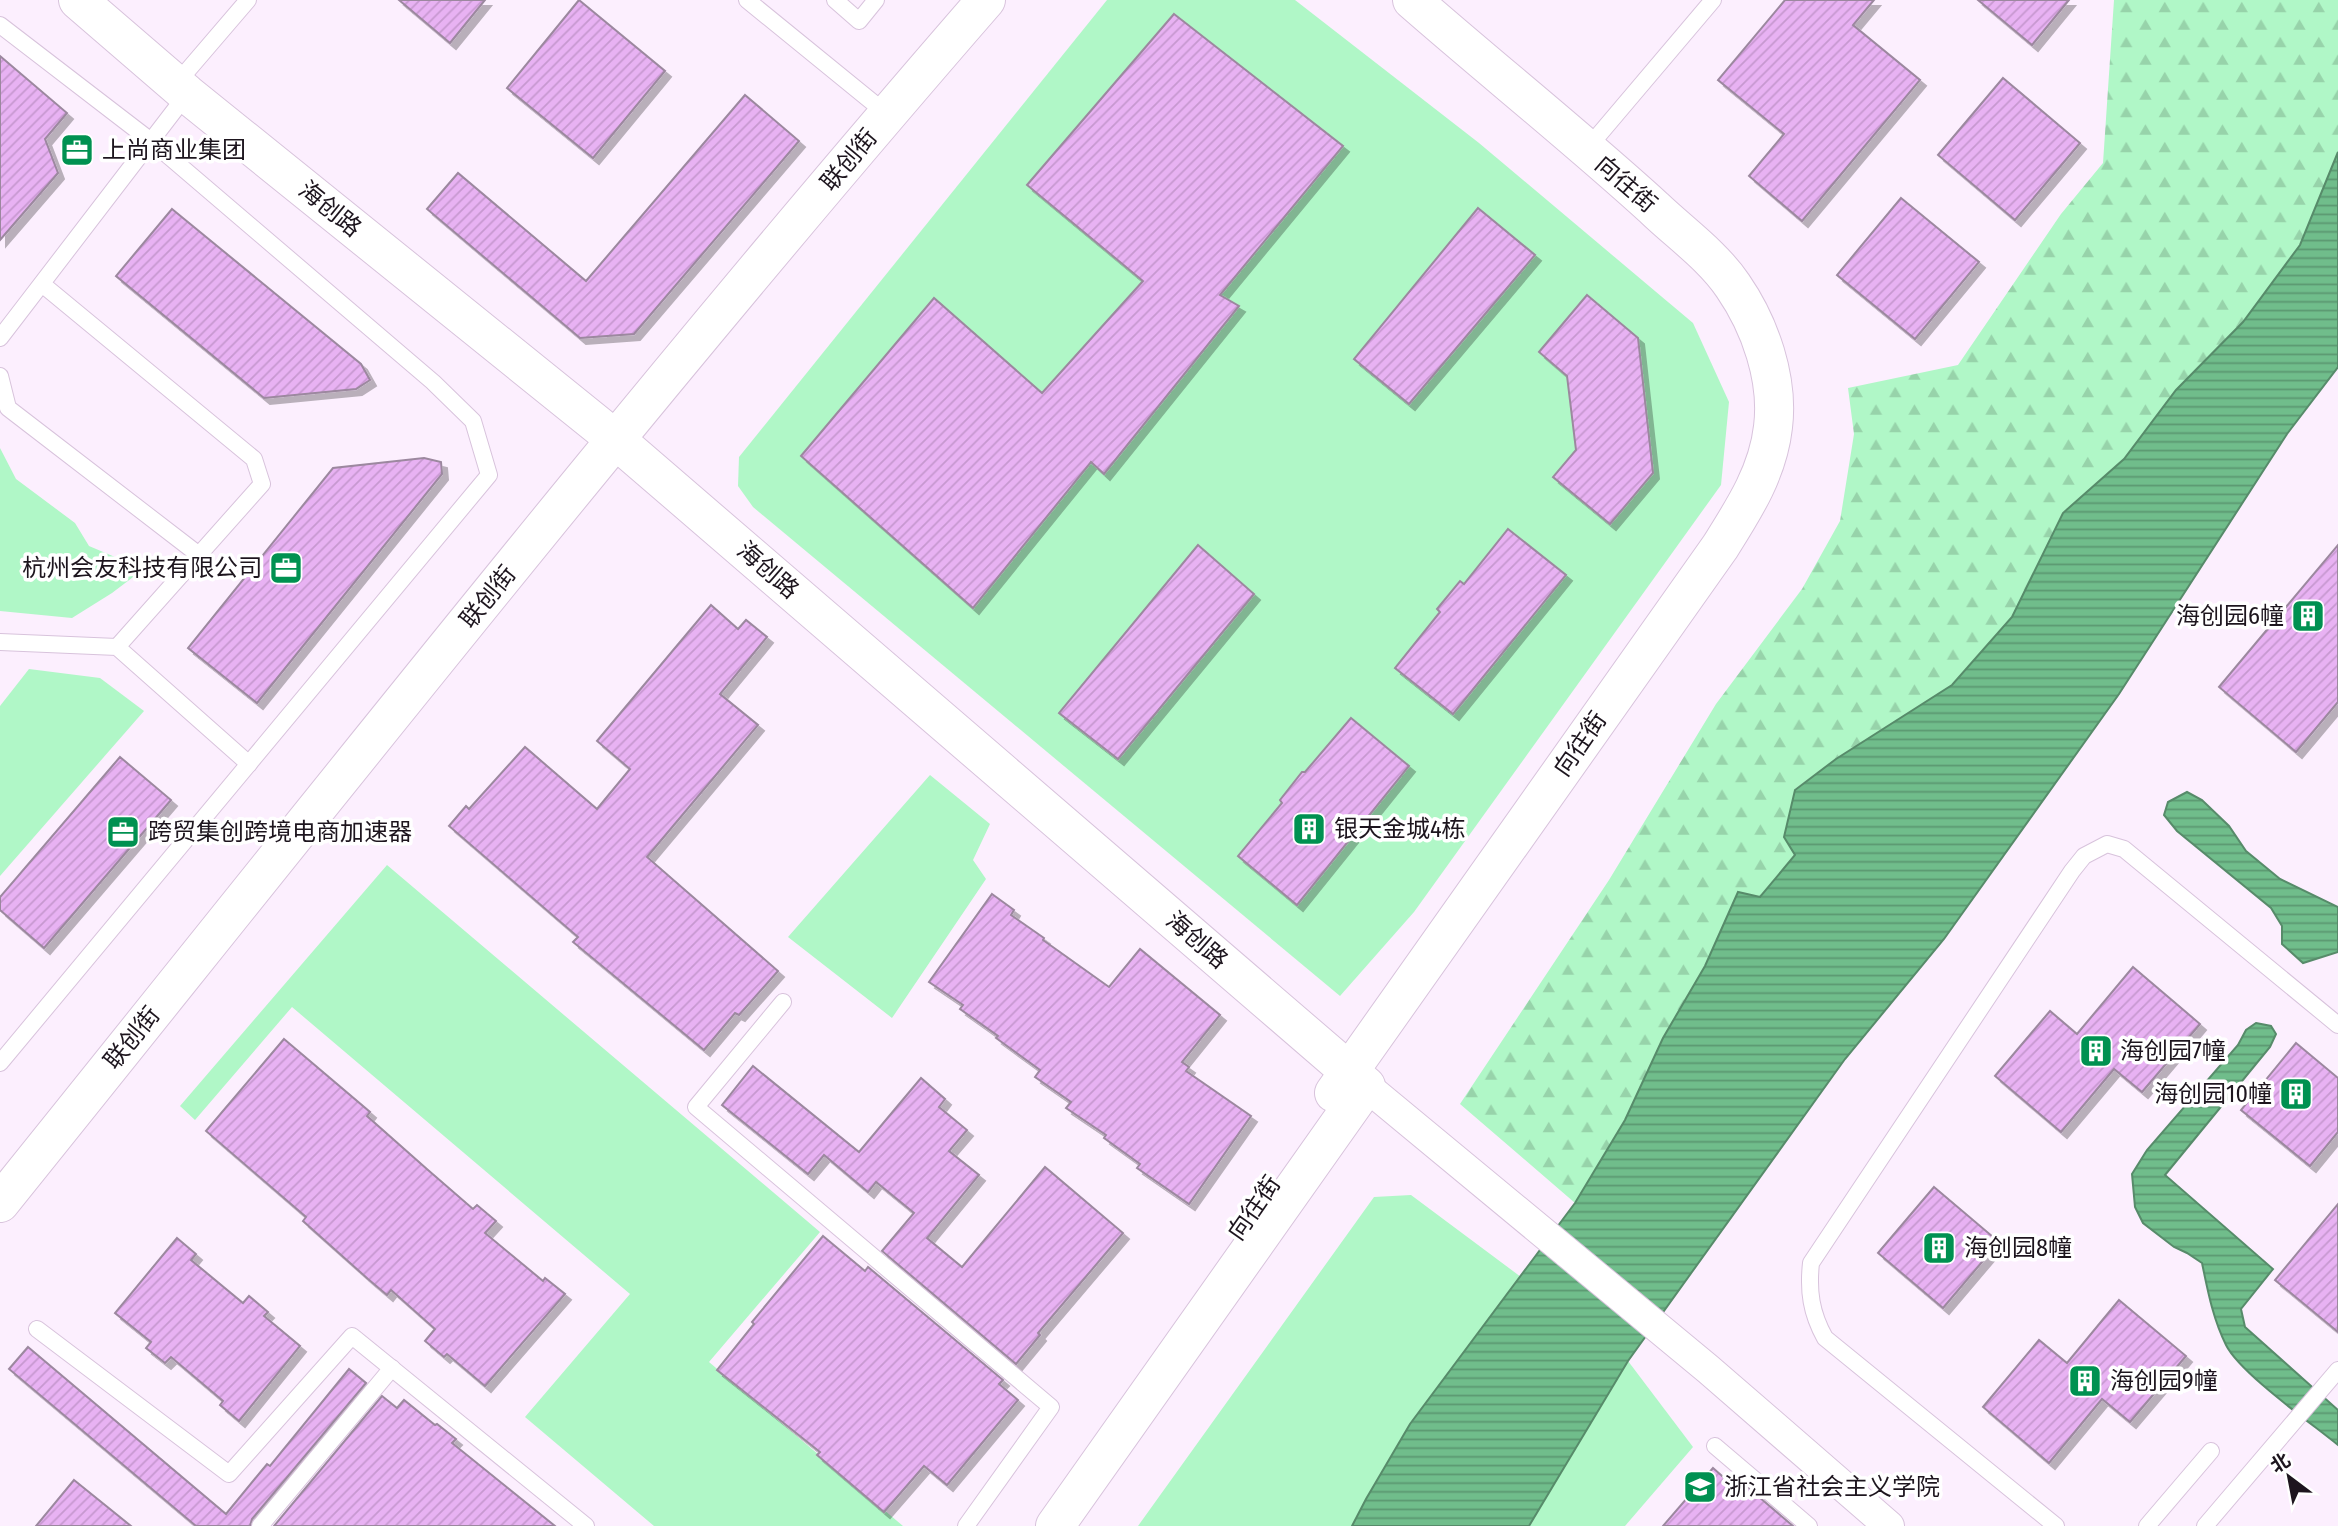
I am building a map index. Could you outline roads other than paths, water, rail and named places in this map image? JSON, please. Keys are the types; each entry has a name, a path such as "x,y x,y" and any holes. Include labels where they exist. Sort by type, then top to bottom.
{"street":[{"name":"海创路","path":"78,0 182,89 615,439 1357,1078 1708,1369 1889,1526"},
{"name":"联创街","path":"0,1203 615,439 986,0"},
{"name":"向往街","path":"1055,1526 1720,547 1745,508 1765,468 1774,425 1772,383 1756,327 1732,284 1713,262 1412,0"},
{"name":"向往街","path":"1034,1526 1357,1078"}],"lane":[{"path":"0,338 150,141 182,89 248,0"},
{"path":"747,0 887,114"},
{"path":"835,0 859,21 876,0"},
{"path":"1586,150 1713,0"},
{"path":"0,25 150,141 433,382 473,421 489,475 0,1063"},
{"path":"42,284 254,458 262,484 117,647"},
{"path":"0,376 8,408 199,555"},
{"path":"0,642 117,647 249,764"},
{"path":"2056,1526 1825,1338 1814,1320 1808,1291 1811,1263 2073,871 2084,856 2107,844 2124,849 2338,1024"},
{"path":"783,1002 696,1107 1051,1407 965,1526"},
{"path":"37,1329 229,1474 352,1336 586,1526"},
{"path":"260,1526 392,1368"},
{"path":"2206,1526 2336,1372"},
{"path":"1715,1446 1809,1526"},
{"path":"2147,1526 2211,1451"}],"place":[{"name":"上尚商业集团","path":"77,150"},
{"name":"杭州会友科技有限公司","path":"286,568"},
{"name":"海创园6幢","path":"2308,616"},
{"name":"银天金城4栋","path":"1309,829"},
{"name":"跨贸集创跨境电商加速器","path":"123,832"},
{"name":"海创园7幢","path":"2096,1051"},
{"name":"海创园10幢","path":"2296,1094"},
{"name":"海创园8幢","path":"1939,1248"},
{"name":"海创园9幢","path":"2085,1381"},
{"name":"浙江省社会主义学院","path":"1700,1487"}]}
